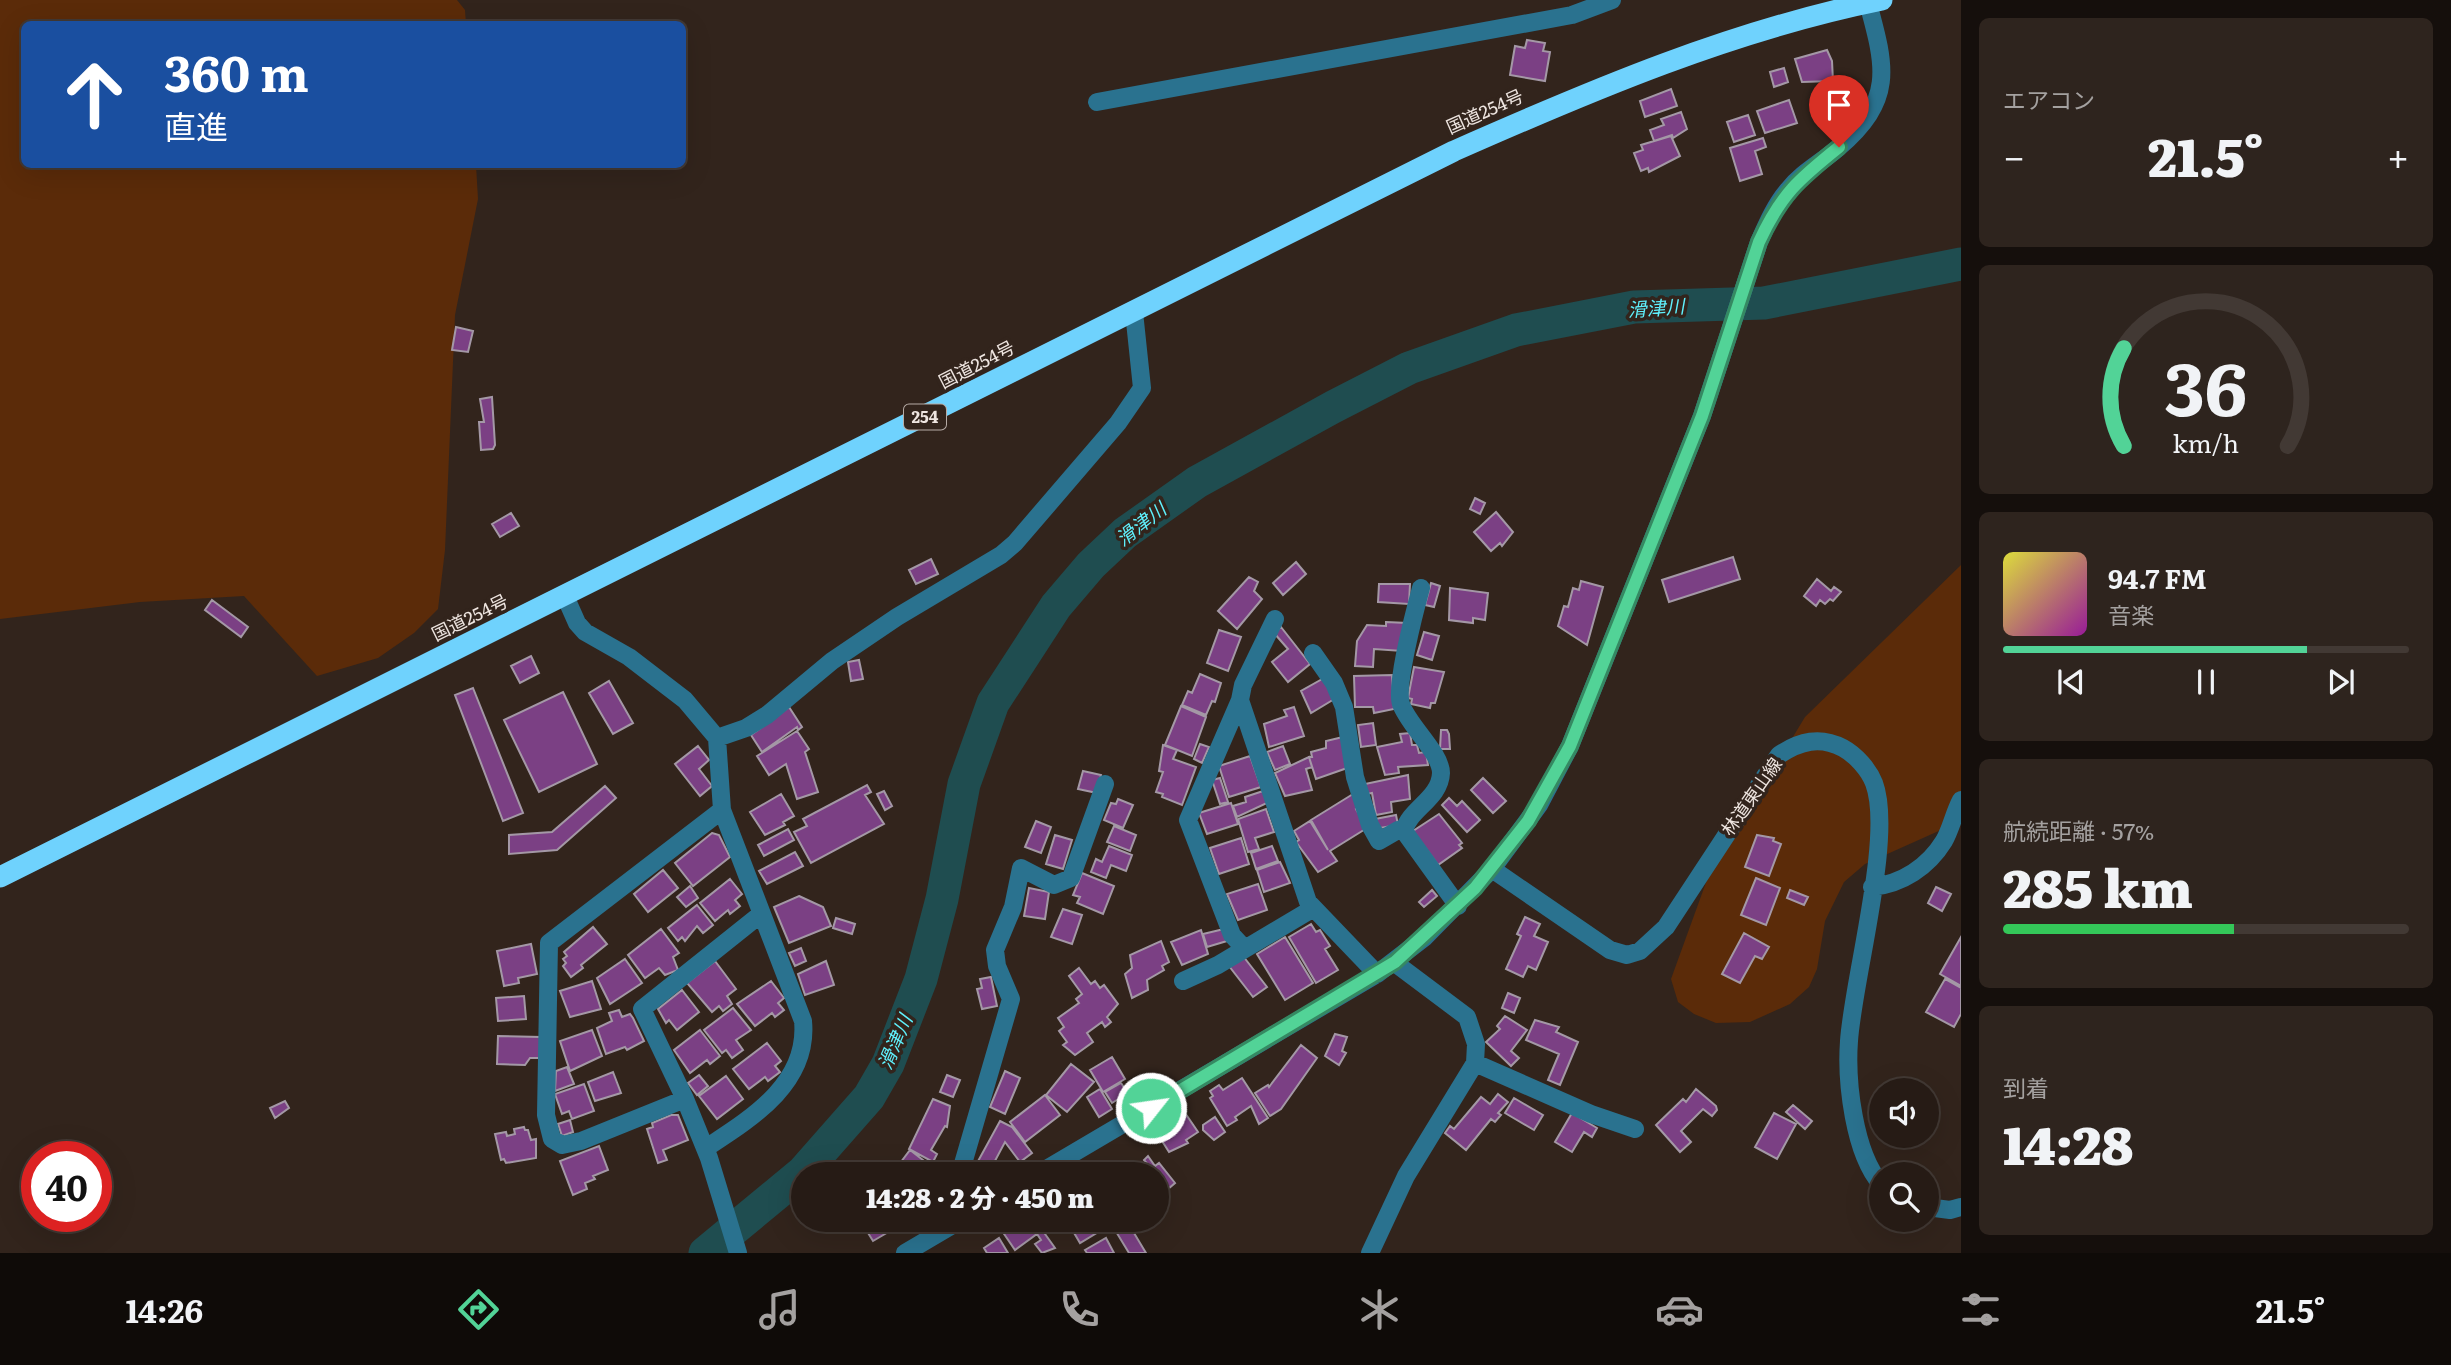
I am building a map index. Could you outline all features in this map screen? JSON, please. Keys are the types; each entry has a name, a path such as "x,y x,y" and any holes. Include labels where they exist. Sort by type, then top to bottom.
{"highway":[{"name":"国道254号","path":"0,877 1134,312 1336,208 1553,107 1698,53 1875,1"}],"street":[{"path":"1097,102 1572,15 1612,0"},
{"path":"1058,1162 1395,962 1458,905 1492,869 1539,805 1570,746 1702,416 1759,242 1769,220 1789,188 1839,147 1875,107 1882,73 1875,1"},
{"path":"717,737 746,728 767,715 832,662 1015,543 1118,423 1142,388 1134,312"},
{"path":"1422,588 1398,688 1409,720 1433,752 1441,771 1439,783 1429,799 1405,824 1404,831 1458,905"},
{"path":"565,596 577,623 585,632 629,657 685,700 717,737 722,810 798,1004 805,1041 786,1085 707,1153"},
{"path":"1244,948 1229,928 1188,820 1240,700 1243,685 1275,619"},
{"path":"1313,653 1334,683 1344,707 1355,777 1370,825 1379,841 1398,830 1404,831"},
{"path":"1240,700 1312,909 1346,940 1377,974"},
{"name":"林道東山線","path":"1492,869 1610,950 1627,955 1640,951 1667,927 1768,768 1792,746 1821,740 1848,751 1868,771 1875,784 1879,831 1849,1044 1855,1118 1870,1162"},
{"path":"963,1162 1011,999 997,966 995,950 1013,907 1016,877 1021,868 1054,886 1071,878 1105,784"},
{"path":"1872,887 1899,882 1923,865 1944,842 1961,800"},
{"path":"685,1099 581,1141 562,1145 552,1139 546,1115 549,943 722,810"},
{"path":"1183,981 1218,965 1312,909"},
{"path":"738,1253 707,1153 685,1099 642,1009 761,914"},
{"path":"1370,1253 1406,1176 1475,1063 1476,1044 1467,1017 1395,962"},
{"path":"1475,1063 1591,1114 1635,1129"},
{"path":"1939,1209 1950,1210 1961,1207"},
{"path":"905,1253 941,1232"}],"shaded area":[{"path":"0,0 457,0 465,10 466,21 21,21 21,168 476,168 478,199 455,315 445,550 438,609 414,633 378,658 317,676 244,596 140,602 0,619"},
{"path":"1961,565 1961,821 1865,864 1844,882 1825,921 1817,969 1809,987 1790,1004 1750,1022 1716,1023 1694,1014 1678,1002 1671,979 1708,877 1805,717"}],"building":[{"path":"1527,40 1545,43 1543,51 1550,52 1545,81 1510,75 1515,46 1525,48"},
{"path":"1827,50 1832,61 1833,81 1802,82 1795,59"},
{"path":"1784,68 1788,82 1774,87 1770,72"},
{"path":"1671,89 1677,106 1645,117 1640,101"},
{"path":"1789,100 1797,123 1765,133 1757,111"},
{"path":"1681,112 1687,129 1673,138 1672,135 1654,141 1650,130 1664,125 1661,119"},
{"path":"1748,115 1755,135 1734,142 1727,122"},
{"path":"1671,136 1680,156 1649,172 1648,168 1641,171 1634,153 1643,150 1641,145"},
{"path":"1763,138 1766,147 1755,151 1762,174 1740,181 1730,148"},
{"path":"456,327 473,331 468,352 452,350"},
{"path":"492,397 495,445 493,449 481,450 479,422 484,422 480,399"},
{"path":"1475,498 1485,503 1480,514 1470,509"},
{"path":"1496,512 1513,532 1502,546 1500,543 1491,551 1474,532"},
{"path":"511,513 519,526 500,537 492,524"},
{"path":"1733,557 1740,579 1669,602 1662,580"},
{"path":"931,559 938,574 916,584 909,570"},
{"path":"1296,562 1306,574 1283,595 1273,583"},
{"path":"1249,577 1258,582 1254,591 1262,599 1237,629 1218,611"},
{"path":"1817,579 1831,591 1834,587 1841,592 1833,601 1830,599 1825,604 1820,600 1816,606 1804,596"},
{"path":"1581,581 1603,587 1587,645 1558,626 1564,606 1568,607 1573,588 1579,590"},
{"path":"1431,583 1440,586 1434,607 1425,605"},
{"path":"1379,584 1410,584 1409,604 1378,602"},
{"path":"1450,588 1488,593 1485,620 1473,618 1473,623 1449,620"},
{"path":"212,600 248,627 241,637 205,610"},
{"path":"1386,622 1407,623 1402,651 1374,649 1373,667 1355,666 1357,641 1367,625 1386,626"},
{"path":"1281,627 1310,664 1288,682 1272,662 1288,649 1274,633"},
{"path":"1219,630 1241,637 1228,671 1207,663"},
{"path":"1424,632 1439,636 1432,660 1417,655"},
{"path":"531,656 539,673 520,683 511,666"},
{"path":"859,660 863,679 851,681 848,662"},
{"path":"1414,667 1444,672 1435,703 1431,703 1430,708 1411,704 1412,699 1408,698"},
{"path":"1200,674 1221,683 1215,702 1212,701 1206,715 1182,705 1188,691 1192,693"},
{"path":"1392,675 1394,709 1374,713 1373,707 1355,707 1354,676"},
{"path":"1324,678 1336,698 1311,713 1301,691"},
{"path":"609,681 633,723 613,734 589,693"},
{"path":"473,688 523,813 503,821 455,695"},
{"path":"563,692 597,764 539,792 504,720"},
{"path":"1181,706 1206,717 1192,756 1165,745"},
{"path":"789,707 802,727 798,730 797,727 762,752 751,735"},
{"path":"1294,707 1304,736 1269,747 1264,724 1287,716 1284,710"},
{"path":"1373,723 1376,745 1361,747 1358,725"},
{"path":"1441,730 1447,730 1449,734 1450,749 1440,749"},
{"path":"797,731 809,749 805,752 818,792 797,799 786,764 769,775 757,756"},
{"path":"1410,733 1412,745 1417,745 1419,753 1426,752 1428,765 1398,767 1399,773 1385,775 1377,747 1402,742 1400,734"},
{"path":"1343,737 1350,767 1316,779 1309,757 1312,757 1311,752 1326,748 1326,741"},
{"path":"1200,744 1209,747 1202,763 1194,759"},
{"path":"1163,745 1177,750 1173,759 1196,767 1182,805 1156,792 1163,772 1159,771"},
{"path":"698,746 709,760 699,769 712,786 700,796 675,764"},
{"path":"1283,746 1290,764 1275,770 1267,752"},
{"path":"1250,756 1261,787 1229,797 1219,766"},
{"path":"1309,757 1312,767 1306,769 1312,790 1285,796 1275,773"},
{"path":"1083,771 1101,775 1097,793 1078,789"},
{"path":"1408,775 1410,799 1391,802 1392,812 1376,815 1372,793 1367,794 1365,784"},
{"path":"1220,778 1228,802 1220,804 1212,780"},
{"path":"1483,778 1506,801 1493,813 1471,790"},
{"path":"867,785 871,792 865,795 884,824 811,863 794,832 807,826 803,819"},
{"path":"605,786 616,798 557,850 509,854 509,835 552,832"},
{"path":"884,791 892,806 885,810 877,794"},
{"path":"1263,791 1267,803 1237,817 1233,806 1246,802 1245,797"},
{"path":"781,794 794,816 783,822 785,825 765,835 750,812"},
{"path":"1353,794 1361,806 1356,809 1367,828 1330,851 1337,861 1318,872 1296,842 1299,840 1294,831 1310,821 1328,850 1311,820"},
{"path":"1449,798 1457,806 1462,801 1480,820 1467,832 1442,805"},
{"path":"1118,799 1133,805 1123,828 1104,820 1111,803 1116,804"},
{"path":"1231,803 1238,824 1207,834 1199,813"},
{"path":"1266,809 1274,832 1255,838 1259,849 1248,852 1238,819"},
{"path":"1439,814 1462,843 1459,845 1462,848 1438,865 1413,831"},
{"path":"1396,815 1398,825 1380,828 1375,819"},
{"path":"1036,821 1051,827 1041,853 1025,847"},
{"path":"1114,826 1136,835 1130,851 1107,842"},
{"path":"788,829 794,840 764,856 758,845"},
{"path":"712,833 719,835 730,857 693,886 675,863"},
{"path":"1055,835 1072,840 1063,869 1046,864"},
{"path":"1757,835 1774,838 1773,841 1781,844 1769,876 1745,867"},
{"path":"1241,838 1249,864 1219,874 1210,848"},
{"path":"1109,846 1132,855 1126,871 1111,865 1106,878 1091,872 1096,859 1102,862"},
{"path":"1272,846 1278,861 1256,869 1251,853"},
{"path":"795,852 803,866 767,884 759,871"},
{"path":"1280,862 1290,883 1264,892 1257,870"},
{"path":"663,870 678,888 648,912 634,894"},
{"path":"1082,873 1114,886 1103,914 1077,903 1080,897 1073,895"},
{"path":"1756,878 1780,888 1766,925 1741,915"},
{"path":"730,879 742,894 735,900 740,906 730,914 728,910 715,921 700,903"},
{"path":"1258,884 1267,910 1238,920 1227,894"},
{"path":"690,886 698,898 686,907 677,897"},
{"path":"1936,887 1951,894 1942,911 1928,903"},
{"path":"1029,888 1049,892 1045,919 1024,916"},
{"path":"1432,890 1437,896 1424,907 1419,902"},
{"path":"1790,890 1808,897 1804,905 1787,898"},
{"path":"799,896 823,907 831,926 789,943 774,907"},
{"path":"697,905 713,925 703,933 697,926 685,941 682,937 678,941 668,928"},
{"path":"1063,909 1082,915 1072,944 1051,937"},
{"path":"1525,917 1540,924 1534,936 1548,942 1536,970 1528,966 1523,977 1506,969 1521,936 1517,934"},
{"path":"836,918 855,924 852,934 833,928"},
{"path":"1311,924 1316,932 1320,930 1330,946 1325,949 1338,970 1316,983 1289,937"},
{"path":"593,927 607,944 571,977 563,966 566,963 563,959 567,956 564,952"},
{"path":"661,929 679,953 673,957 678,970 665,975 659,968 645,978 628,955"},
{"path":"1224,929 1227,941 1207,947 1203,934"},
{"path":"1201,930 1208,954 1182,965 1171,942"},
{"path":"1744,933 1769,947 1762,959 1755,956 1740,983 1722,974"},
{"path":"1285,937 1313,983 1285,1000 1257,954"},
{"path":"1961,937 1961,986 1940,974"},
{"path":"1161,941 1169,962 1162,966 1164,970 1147,980 1148,990 1132,998 1125,974 1132,968 1130,955"},
{"path":"531,944 537,974 518,978 519,983 504,986 497,951"},
{"path":"801,948 806,961 795,966 789,953"},
{"path":"1243,956 1267,987 1253,997 1229,966"},
{"path":"625,959 642,983 610,1004 597,978"},
{"path":"715,961 736,989 727,996 732,1004 723,1011 719,1006 712,1012 687,983"},
{"path":"826,961 834,985 805,995 798,974"},
{"path":"1079,968 1091,984 1095,981 1100,988 1104,985 1118,1004 1107,1017 1111,1022 1105,1027 1102,1022 1087,1033 1093,1042 1075,1055 1063,1045 1067,1042 1059,1031 1064,1027 1058,1018 1079,1003 1076,999 1082,994 1069,976"},
{"path":"991,977 997,1006 982,1009 977,989 982,988 980,979"},
{"path":"1945,979 1961,988 1961,1014 1954,1027 1926,1012"},
{"path":"592,981 601,1009 570,1017 560,991"},
{"path":"771,981 784,998 778,1003 784,1010 775,1017 772,1013 755,1026 737,1004"},
{"path":"682,990 699,1012 677,1030 669,1020 666,1023 658,1009"},
{"path":"1508,993 1520,998 1514,1013 1502,1008"},
{"path":"524,996 526,1019 498,1021 496,998"},
{"path":"733,1008 751,1030 736,1040 743,1050 732,1058 726,1050 722,1053 704,1030"},
{"path":"619,1010 622,1017 630,1014 644,1041 627,1050 625,1047 606,1054 597,1028 612,1021 609,1013"},
{"path":"1505,1016 1527,1030 1511,1051 1519,1058 1511,1066 1486,1042 1500,1029 1497,1026"},
{"path":"1535,1020 1559,1027 1556,1032 1578,1042 1560,1085 1548,1080 1559,1054 1526,1040"},
{"path":"592,1030 602,1056 570,1071 560,1041"},
{"path":"700,1030 720,1056 710,1064 707,1060 690,1073 674,1050"},
{"path":"1335,1034 1347,1037 1342,1051 1346,1053 1339,1065 1325,1056"},
{"path":"498,1036 541,1037 540,1058 530,1058 525,1065 497,1064"},
{"path":"767,1043 781,1061 775,1066 780,1072 768,1081 765,1077 749,1089 733,1069"},
{"path":"1301,1045 1317,1058 1281,1109 1270,1116 1255,1093 1268,1085 1269,1087"},
{"path":"1112,1057 1125,1079 1103,1092 1090,1070"},
{"path":"1071,1064 1094,1082 1067,1112 1046,1095"},
{"path":"567,1067 574,1084 555,1091 556,1071"},
{"path":"1005,1071 1020,1078 1005,1114 990,1107"},
{"path":"613,1072 621,1093 595,1101 588,1082"},
{"path":"699,1075 708,1086 697,1095 688,1083"},
{"path":"947,1075 960,1080 953,1097 940,1092"},
{"path":"726,1076 743,1099 717,1119 699,1096"},
{"path":"1242,1078 1268,1118 1259,1124 1251,1106 1227,1126 1210,1098 1213,1096 1210,1091 1219,1085 1223,1090"},
{"path":"1121,1083 1128,1093 1112,1103 1105,1092"},
{"path":"584,1084 594,1111 572,1119 569,1111 562,1114 555,1094"},
{"path":"1100,1089 1112,1109 1099,1117 1087,1097"},
{"path":"1696,1089 1716,1106 1717,1110 1712,1116 1703,1109 1681,1131 1691,1142 1680,1152 1656,1125 1683,1099 1686,1102"},
{"path":"1498,1094 1508,1102 1498,1113 1501,1115 1495,1122 1491,1119 1466,1150 1445,1133 1450,1126 1454,1129 1481,1097 1490,1104"},
{"path":"1045,1095 1060,1115 1025,1142 1010,1122"},
{"path":"1514,1098 1543,1115 1534,1130 1505,1113"},
{"path":"933,1099 950,1106 947,1127 945,1126 931,1150 937,1154 933,1162 909,1149"},
{"path":"285,1101 289,1108 275,1118 270,1108"},
{"path":"1793,1105 1812,1121 1805,1129 1786,1112"},
{"path":"1181,1107 1198,1132 1186,1140 1188,1143 1169,1152 1157,1133 1154,1135 1149,1128"},
{"path":"1572,1113 1597,1128 1592,1137 1584,1132 1572,1152 1555,1142"},
{"path":"1774,1113 1796,1124 1777,1159 1755,1147"},
{"path":"678,1115 688,1140 663,1150 667,1160 658,1163 647,1129 653,1127 652,1123"},
{"path":"1215,1117 1225,1132 1214,1140 1203,1130 1203,1125"},
{"path":"570,1120 573,1132 562,1136 558,1124"},
{"path":"1000,1121 1012,1127 1032,1153 1020,1162 1005,1142 994,1162 978,1162"},
{"path":"524,1127 531,1140 536,1139 536,1158 506,1163 504,1159 501,1160 495,1134 506,1132 507,1136 515,1134 514,1129"},
{"path":"599,1146 608,1170 593,1176 595,1179 585,1183 587,1189 573,1195 560,1161"},
{"path":"910,1150 926,1162 901,1162"},
{"path":"1169,1176 1175,1183 1169,1188"},
{"path":"867,1232 888,1232 873,1241"},
{"path":"1003,1232 1044,1232 1055,1248 1042,1253 1035,1244 1041,1240 1037,1234 1015,1250"},
{"path":"1074,1232 1098,1232 1080,1243"},
{"path":"1116,1232 1133,1232 1146,1253 1129,1253"},
{"path":"999,1238 1008,1253 987,1253 984,1248"},
{"path":"1106,1238 1114,1253 1087,1253 1085,1250"}],"waterway":[{"name":"滑津川","path":"705,1253 803,1172 869,1097 888,1064 921,979 942,899 964,784 993,703 1056,606 1091,565 1125,533 1197,482 1333,407 1409,368 1516,330 1634,307 1764,303 1961,264"}],"route":[{"path":"1151,1108 1395,962 1425,937 1492,869 1539,805 1570,746 1702,416 1759,242 1769,220 1789,188 1839,147"}]}
